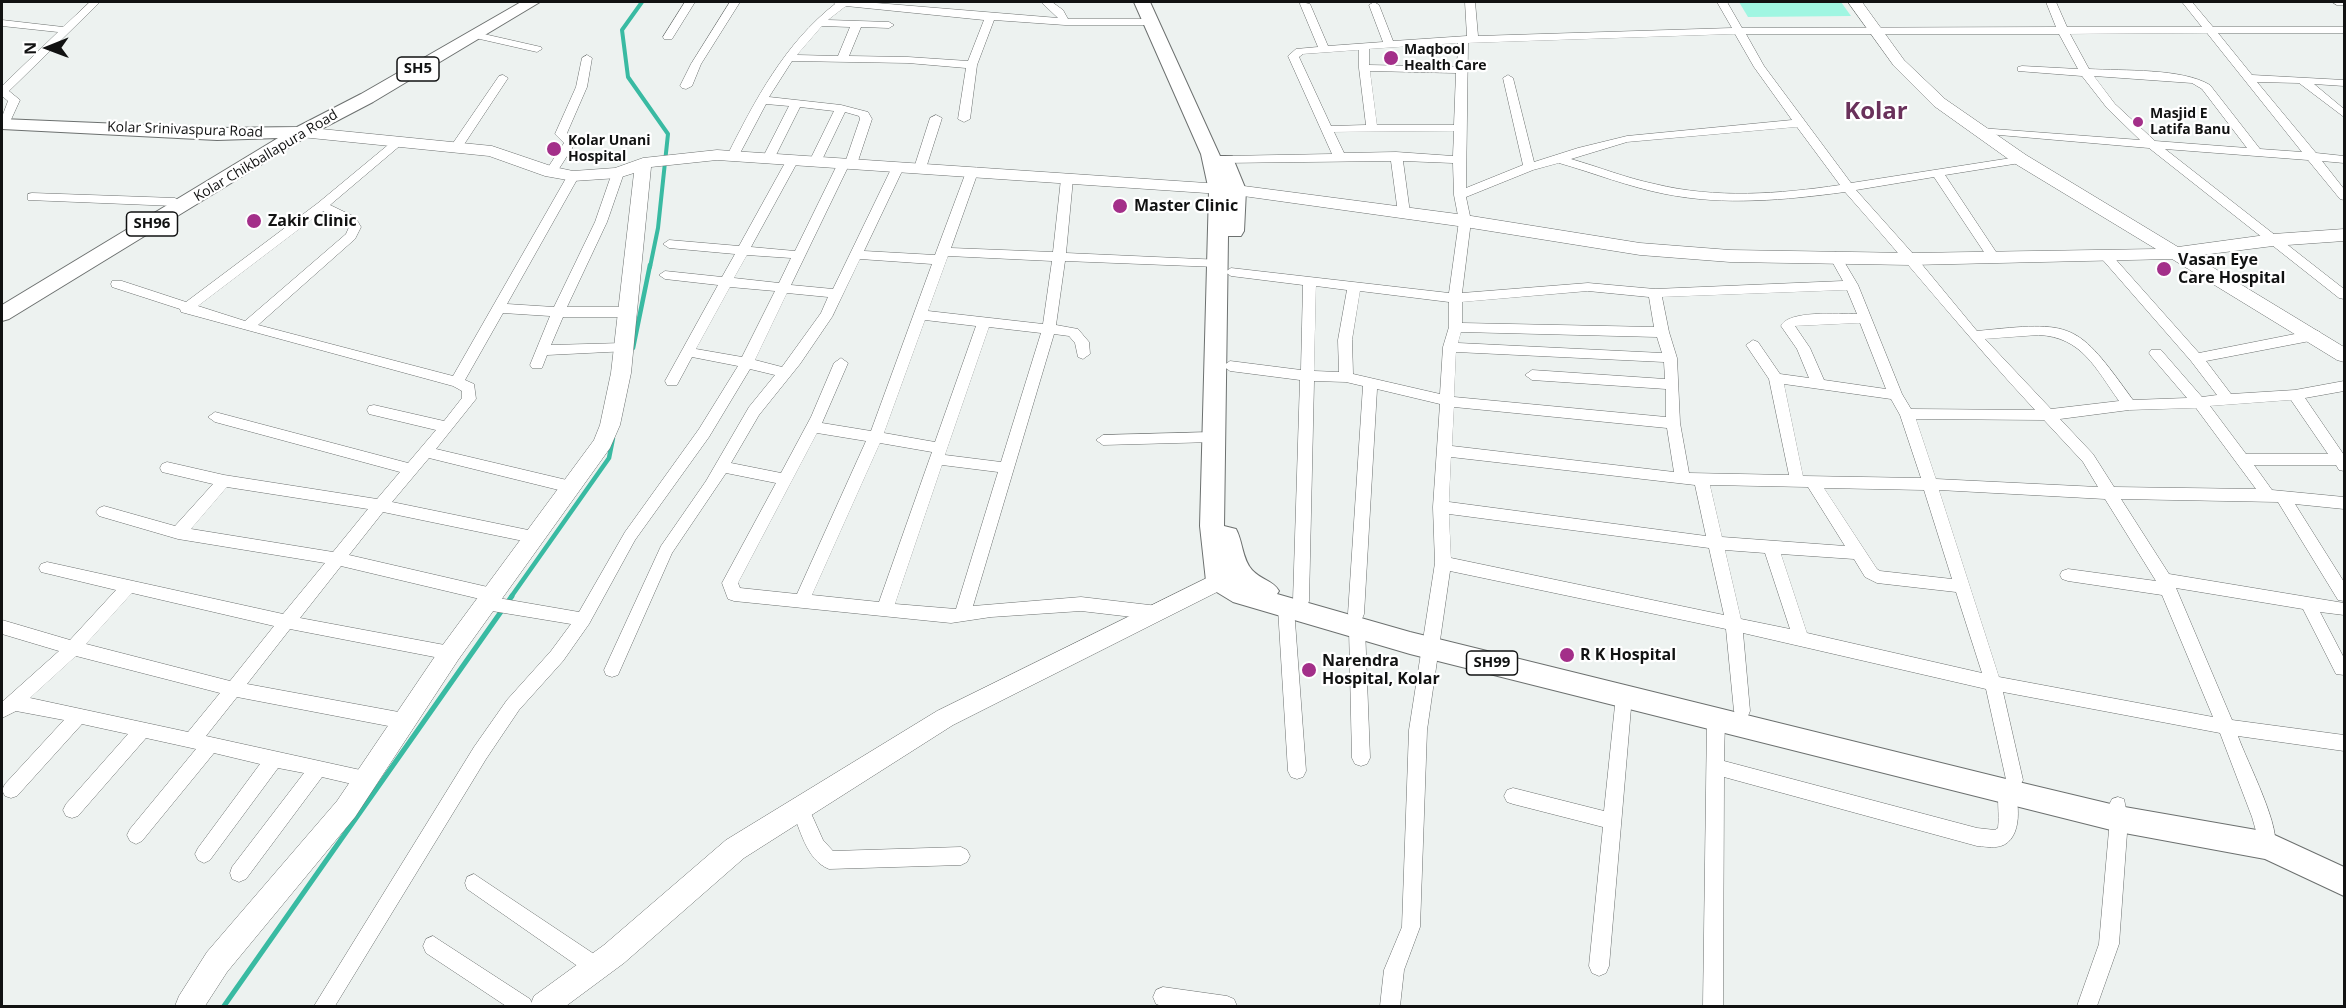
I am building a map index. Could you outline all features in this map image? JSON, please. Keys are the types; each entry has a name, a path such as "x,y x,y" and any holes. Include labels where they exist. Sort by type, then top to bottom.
{"main road":[{"name":"SH5","path":"294,132 519,2"},
{"name":"Kolar Chikballapura Road","path":"2,303 294,132 367,98 532,2"},
{"name":"SH99","path":"1149,8 1224,160 1227,190 1214,437 1212,526 1220,581 1242,595 1742,711 2010,786"},
{"name":"SH99","path":"1149,8 1227,190"},
{"name":"Kolar Srinivaspura Road","path":"2,124 217,134 294,132"},
{"name":"Kolar Chikballapura Road","path":"2,314 294,132"},
{"name":"SH99","path":"1224,268 1230,366 1227,534 1232,563 1241,576 1256,588 1293,605"},
{"name":"SH99","path":"1431,640 1716,720 2119,812 2267,838 2344,867"},
{"name":"SH99","path":"2267,838 2344,882"}],"street":[{"path":"2,124 14,100 2,92 95,2"},
{"path":"668,37 690,2"},
{"path":"718,2 734,2"},
{"path":"686,86 696,64 734,2"},
{"path":"838,2 990,18 1065,22 1149,8"},
{"path":"733,156 761,99 789,58 825,16 845,2"},
{"path":"1050,2 1062,2"},
{"path":"1050,2 1065,22"},
{"path":"1390,1006 1394,970 1411,927 1418,730 1443,562 1441,507 1446,452 1450,347 1456,327 1455,298 1465,221 1460,195 1459,160 1463,70 1468,40 1470,2"},
{"path":"1722,2 1740,35 1799,123 1849,189 1911,259 1974,336 2088,458 2166,585 2226,727 2267,838"},
{"path":"1855,2 1918,83 1980,131 2020,159 2344,355"},
{"path":"2051,2 2062,30 2101,94 2152,144 2344,295"},
{"path":"2187,2 2344,196"},
{"path":"2337,2 2344,2"},
{"path":"1305,3 1324,48"},
{"path":"1374,5 1389,44"},
{"path":"963,119 972,65 990,18"},
{"path":"2,23 65,30"},
{"path":"818,23 889,25"},
{"path":"842,59 857,24"},
{"path":"1521,48 1874,29 2344,30"},
{"path":"475,35 537,49"},
{"path":"1339,155 1293,56 1300,51 1364,45 1468,40 1740,35"},
{"path":"1364,45 1364,68 1372,127"},
{"path":"551,172 570,142 561,134 587,74 587,58"},
{"path":"789,58 908,60 972,65"},
{"path":"1364,68 1463,70"},
{"path":"2022,69 2183,78 2196,81 2206,87 2256,152"},
{"path":"457,146 503,78"},
{"path":"1508,78 1529,167"},
{"path":"2248,78 2344,83"},
{"path":"2302,80 2344,114"},
{"path":"324,1006 480,753 513,705 557,656 584,619 630,536 704,433 747,363 799,255 847,164 866,119 861,112 841,108 761,99"},
{"path":"768,159 796,103"},
{"path":"815,162 841,108"},
{"path":"920,168 936,118"},
{"path":"1460,195 1529,167 1627,139 1799,123"},
{"path":"1327,129 1462,128"},
{"path":"1980,131 2344,159"},
{"path":"294,132 492,151 551,172 573,176 618,173 647,163 717,155 792,162 920,168 1227,190 1465,221 1640,249 1730,256 1911,259 2177,254 2274,240 2344,235"},
{"path":"186,309 322,206 398,142"},
{"path":"1224,160 1339,155 1459,160"},
{"path":"1396,156 1404,213"},
{"path":"1559,159 1610,173 1639,184 1670,191 1713,196 1800,196 2020,159"},
{"path":"672,381 792,162"},
{"path":"189,1006 218,962 346,809 450,653 492,601 533,537 603,443 614,407 647,163"},
{"path":"612,670 666,550 711,484 754,411 813,336 837,294 898,167"},
{"path":"801,602 876,436 922,315 972,172"},
{"path":"537,365 558,312 609,206 618,173"},
{"path":"1938,173 1994,258"},
{"path":"457,382 573,176"},
{"path":"962,615 1049,328 1067,179"},
{"path":"32,197 175,202"},
{"path":"247,327 351,236 355,226 351,220 322,206"},
{"path":"669,244 799,255"},
{"path":"855,255 1059,257 1224,268 1310,281 1455,298 1588,288 1655,293 1852,285"},
{"path":"1716,767 1977,837 1997,839 2006,833 2010,786 1993,683 1906,414 1895,395 1852,285 1835,256"},
{"path":"2106,256 2196,358 2227,399"},
{"path":"665,275 782,290 837,294"},
{"path":"1297,771 1293,605 1309,376 1310,281"},
{"path":"117,284 186,309 457,382 469,388 469,399 380,505 191,742"},
{"path":"1346,377 1346,340 1354,286"},
{"path":"1655,293 1662,332 1670,358 1673,385 1672,423 1683,479"},
{"path":"500,308 558,312 627,312"},
{"path":"922,315 1073,332 1082,342 1083,354"},
{"path":"1820,386 1803,348 1788,326 1789,323 1796,320 1866,318"},
{"path":"884,610 984,322"},
{"path":"1456,327 1662,332"},
{"path":"1974,336 2042,332 2060,332 2071,336 2085,348 2129,405"},
{"path":"2196,358 2315,336"},
{"path":"1753,345 1776,378 1805,482 1871,573 1877,577 1962,586"},
{"path":"1450,347 1670,358"},
{"path":"542,350 623,348"},
{"path":"688,352 785,373"},
{"path":"2156,353 2276,496 2344,595"},
{"path":"841,363 812,427 730,583 734,594 951,616 1031,606 1081,604 1158,613"},
{"path":"1230,366 1309,376 1346,377 1448,401 1529,411 1672,423"},
{"path":"1532,375 1673,385"},
{"path":"1776,378 1895,395"},
{"path":"1361,758 1357,621 1370,382"},
{"path":"1906,414 2046,415 2129,405 2197,404 2227,399 2295,395 2344,386"},
{"path":"2295,395 2342,464"},
{"path":"374,410 447,427"},
{"path":"215,417 410,469"},
{"path":"812,427 876,436 938,454 1007,468"},
{"path":"1103,440 1214,437"},
{"path":"426,452 571,487"},
{"path":"1446,452 1683,479 1930,484 2110,493 2276,496 2344,503"},
{"path":"2243,459 2342,464"},
{"path":"720,466 784,479"},
{"path":"167,468 224,481 380,505 533,537"},
{"path":"1701,480 1734,624 1742,711"},
{"path":"178,533 224,481"},
{"path":"1441,507 1715,543 1858,553"},
{"path":"104,512 178,533 339,559 492,601 584,619"},
{"path":"1771,547 1801,638"},
{"path":"1443,562 1801,638 1993,683 2226,727 2344,743"},
{"path":"47,568 288,622 450,653"},
{"path":"2068,575 2307,602 2344,609"},
{"path":"544,1006 596,967 735,849 800,808 945,718 1220,581"},
{"path":"7,707 73,648 129,586"},
{"path":"2307,602 2342,669"},
{"path":"2,627 73,648 234,689 404,721"},
{"path":"1599,966 1624,696"},
{"path":"7,707 26,704 365,779"},
{"path":"11,790 77,717"},
{"path":"1713,1006 1716,720"},
{"path":"72,810 142,731"},
{"path":"136,835 210,746"},
{"path":"204,854 274,759"},
{"path":"239,873 318,769"},
{"path":"1513,796 1612,821"},
{"path":"800,808 816,846 829,860 960,856"},
{"path":"2087,1006 2109,944 2119,812"},
{"path":"474,884 596,967"},
{"path":"433,946 523,1006"},
{"path":"1164,997 1227,1006"}],"green space":[{"path":"1739,2 1841,2 1851,16 1748,17"}],"waterway":[{"path":"642,2 622,30 628,77 668,134 658,228 650,267"},
{"path":"633,348 650,265"},
{"path":"511,597 609,458 613,438"},
{"path":"224,1006 512,596"}],"place":[{"name":"Maqbool Health Care","path":"1391,58"},
{"name":"Masjid E Latifa Banu","path":"2138,122"},
{"name":"Kolar Unani Hospital","path":"554,149"},
{"name":"Master Clinic","path":"1120,206"},
{"name":"Zakir Clinic","path":"254,221"},
{"name":"Vasan Eye Care Hospital","path":"2164,269"},
{"name":"R K Hospital","path":"1567,655"},
{"name":"Narendra Hospital, Kolar","path":"1309,670"}],"district":[{"name":"Kolar","path":"1876,112"}]}
